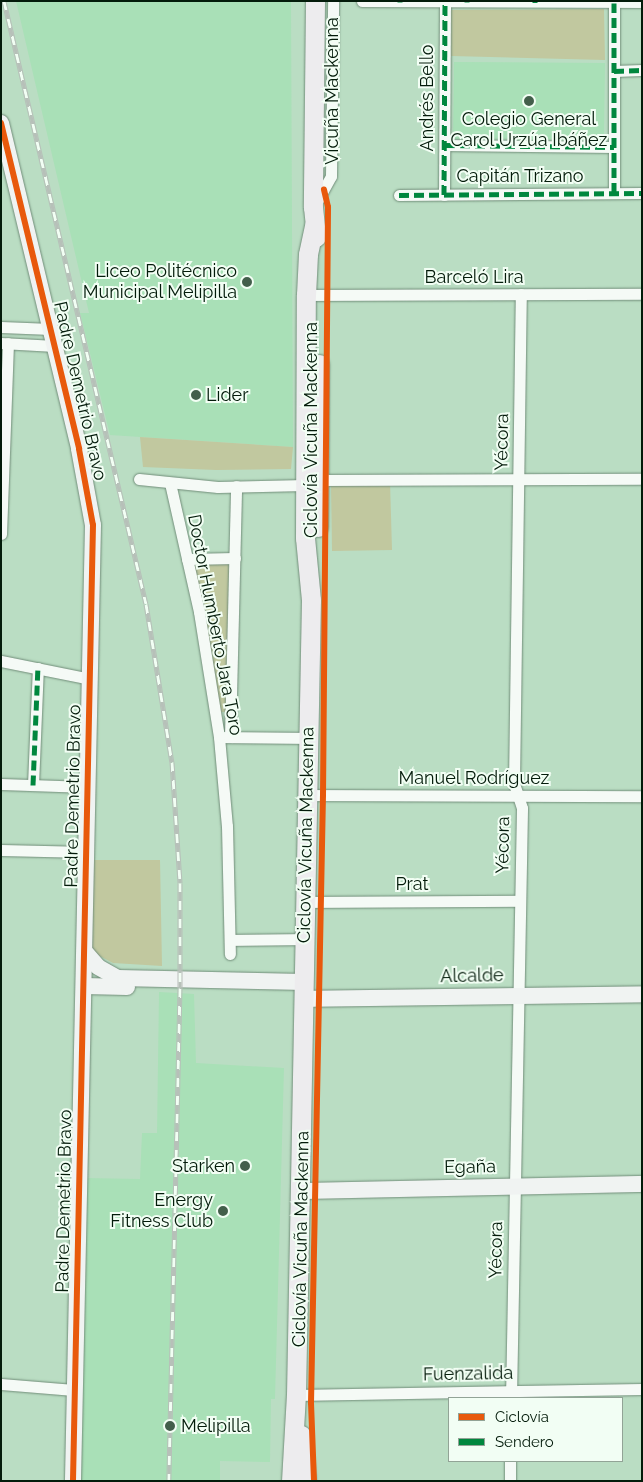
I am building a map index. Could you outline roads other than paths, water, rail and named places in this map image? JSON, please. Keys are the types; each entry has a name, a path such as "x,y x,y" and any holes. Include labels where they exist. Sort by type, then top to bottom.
{"main road":[{"name":"Vicuña Mackenna","path":"291,1481 296,1395 311,600 316,560 312,483 313,295 319,254 314,216 315,1"},
{"name":"Vicuña Mackenna","path":"296,1395 306,1481"}],"street":[{"name":"Vicuña Mackenna","path":"314,216 331,176 332,1"},
{"path":"362,1 642,2"},
{"name":"Andrés Bello","path":"444,194 446,2"},
{"path":"614,3 614,193"},
{"path":"614,70 642,70"},
{"name":"Padre Demetrio Bravo","path":"2,131 55,346 93,525 86,852 86,954 73,1481"},
{"path":"445,145 614,147"},
{"name":"Capitán Trizano","path":"398,195 642,193"},
{"name":"Yécora","path":"511,1394 522,808 514,783 521,294"},
{"name":"Barceló Lira","path":"313,295 642,294"},
{"path":"1,327 51,330"},
{"path":"1,534 5,343 55,346"},
{"path":"139,479 170,483 236,486 312,483 642,479"},
{"name":"Doctor Humberto Jara Toro","path":"170,483 225,737 230,954"},
{"path":"236,486 235,558 225,737 308,738"},
{"path":"187,559 235,558"},
{"path":"1,661 91,679"},
{"path":"33,785 38,668"},
{"path":"1,784 88,787"},
{"name":"Manuel Rodríguez","path":"307,795 642,796"},
{"path":"1,850 86,852"},
{"name":"Prat","path":"305,902 520,901"},
{"path":"230,940 304,940"},
{"name":"Alcalde","path":"86,954 98,967 118,978 303,990"},
{"name":"Alcalde","path":"84,986 518,996 642,994"},
{"name":"Egaña","path":"300,1191 642,1184"},
{"path":"1,1384 74,1390"},
{"name":"Fuenzalida","path":"296,1395 511,1394 642,1389"},
{"path":"510,1462 510,1481"}],"railway":[{"path":"4,1 146,604 172,762 180,883 180,988 169,1481"}],"place":[{"name":"Colegio General Carol Urzúa Ibáñez","path":"529,101"},
{"name":"Liceo Politécnico Municipal Melipilla","path":"247,282"},
{"name":"Lider","path":"196,395"},
{"name":"Starken","path":"245,1166"},
{"name":"Energy Fitness Club","path":"223,1211"},
{"name":"Melipilla","path":"170,1426"}]}
